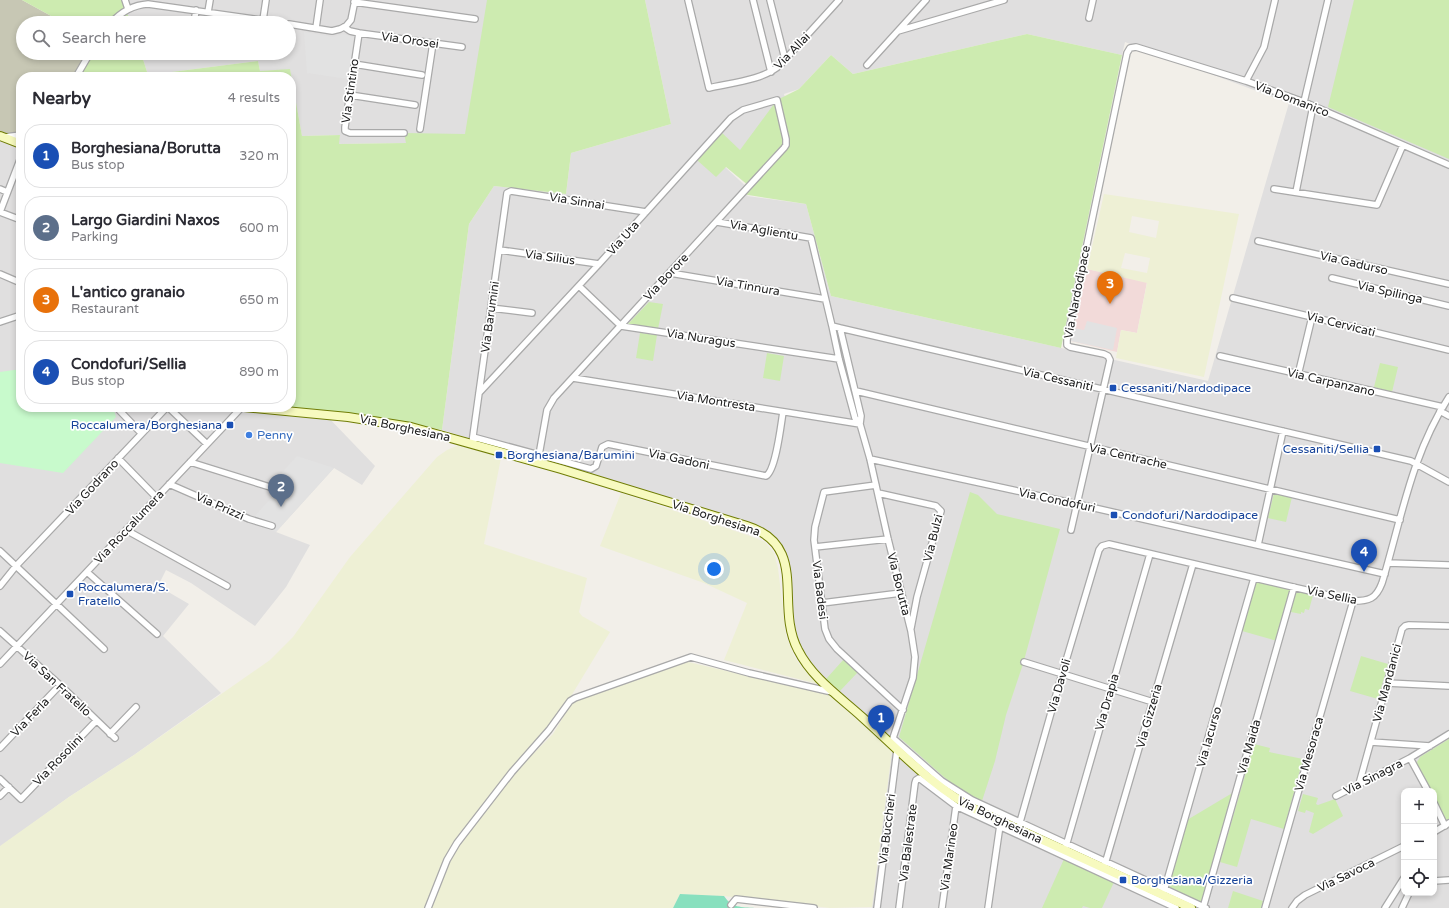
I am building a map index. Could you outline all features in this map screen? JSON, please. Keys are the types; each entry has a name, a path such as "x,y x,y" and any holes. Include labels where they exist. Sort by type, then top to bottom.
{"street":[{"path":"125,0 128,9"},
{"path":"208,12 210,0"},
{"path":"264,16 266,0"},
{"path":"316,28 320,0"},
{"name":"Via Allai","path":"688,0 709,88 763,76 771,72 785,59 839,0"},
{"path":"753,0 771,72"},
{"path":"770,0 785,59"},
{"path":"831,0 833,6"},
{"path":"867,65 926,0"},
{"path":"898,31 1004,0"},
{"path":"1088,18 1093,0"},
{"path":"1246,81 1264,47 1274,0"},
{"path":"1304,102 1328,0"},
{"path":"296,25 333,31 344,27 352,18 355,1 475,19"},
{"path":"120,16 128,9 142,4 156,2 236,16"},
{"path":"195,16 196,10"},
{"path":"344,27 350,31 359,33"},
{"name":"Via Orosei","path":"359,33 462,47"},
{"name":"Via Stintino","path":"359,33 344,127 347,132 404,133"},
{"path":"420,129 433,43"},
{"name":"Via Domanico","path":"1130,48 1136,47 1246,81 1304,102 1449,165"},
{"name":"Via Nardodipace","path":"1071,530 1110,362 1109,358 1104,354 1070,347 1066,342 1127,53 1130,48"},
{"path":"79,72 86,60"},
{"path":"354,64 422,75"},
{"path":"350,95 415,105"},
{"name":"Via Uta","path":"479,393 579,286 733,116 743,110 777,100"},
{"name":"Via Borore","path":"539,455 549,406 555,397 786,145 777,100"},
{"path":"1296,192 1313,106"},
{"path":"1,137 16,136"},
{"path":"1,137 16,142"},
{"path":"1274,188 1377,205 1403,145"},
{"path":"16,170 0,212 16,218"},
{"path":"0,189 8,192"},
{"name":"Via Sinnai","path":"508,192 511,191 646,212"},
{"name":"Via Barumini","path":"472,440 508,192"},
{"name":"Via Aglientu","path":"717,222 811,238"},
{"name":"Via Borutta","path":"811,238 839,359 855,418 860,424"},
{"name":"Via Gadurso","path":"1258,242 1449,284"},
{"name":"Via Silius","path":"500,250 599,264"},
{"name":"Via Tinnura","path":"670,273 825,299"},
{"path":"0,274 16,281"},
{"name":"Via Spilinga","path":"1332,278 1449,306"},
{"path":"579,286 621,326"},
{"name":"Via Cervicati","path":"1233,298 1449,350"},
{"path":"491,308 532,313"},
{"path":"0,322 16,317"},
{"path":"1298,374 1312,317"},
{"name":"Via Nuragus","path":"621,326 839,359"},
{"path":"832,326 840,328"},
{"name":"Via Cessaniti","path":"840,328 1411,461 1449,482"},
{"name":"Via Borutta","path":"840,328 856,391 861,416 860,424 870,459 911,631 914,652 915,667 912,682 894,744"},
{"name":"Via Carpanzano","path":"1220,356 1442,409 1449,416"},
{"name":"Via Montresta","path":"573,378 860,424"},
{"name":"Via Centrache","path":"856,391 1090,447 1271,488 1400,520"},
{"name":"Via Sellia","path":"1103,545 1109,544 1353,601 1366,600 1373,597 1379,590 1385,574 1416,464 1428,434 1449,397"},
{"name":"Via Borghesiana","path":"296,411 386,422 472,440 747,526 766,534 779,547 784,560 790,625 796,646 808,666 835,693 945,791 1164,892 1204,908"},
{"path":"120,412 142,433"},
{"name":"Via Godrano","path":"0,586 16,566 163,412"},
{"name":"Via Godrano","path":"173,412 208,444"},
{"name":"Via Roccalumera","path":"0,664 156,497 238,412"},
{"name":"Via Gadoni","path":"472,440 592,469 597,465 602,447 608,444 766,476 771,471 776,453 783,412"},
{"path":"1258,545 1283,431"},
{"path":"118,458 156,497"},
{"name":"Via Condofuri","path":"870,459 1385,574"},
{"path":"190,462 273,488"},
{"name":"Via Prizzi","path":"169,484 249,519 272,526"},
{"name":"Via Badesi","path":"876,485 824,492 815,528 814,547 825,628 832,644 903,710"},
{"name":"Via Bulzi","path":"878,493 935,506 940,508 941,511 917,597 911,631"},
{"path":"126,530 228,586"},
{"path":"814,547 888,539"},
{"name":"Via Davoli","path":"1019,826 1062,674 1100,550 1103,545"},
{"path":"0,551 104,649"},
{"name":"Via Drapia","path":"1066,847 1110,688 1150,554"},
{"path":"1388,563 1449,565"},
{"name":"Via Gizzeria","path":"1105,865 1193,564"},
{"path":"87,572 157,634"},
{"name":"Via Iacurso","path":"1164,892 1254,578"},
{"name":"Via Maida","path":"1204,908 1294,587"},
{"path":"822,602 901,593"},
{"name":"Via Mesoraca","path":"1266,908 1353,601"},
{"name":"Via Mandanici","path":"1359,784 1400,632 1404,627 1409,625 1449,626"},
{"name":"Via San Fratello","path":"0,631 60,685 112,736 136,707"},
{"path":"428,908 447,858 456,843 512,772 550,730 570,701 575,698 691,657 749,673 835,693"},
{"path":"1024,662 1153,702"},
{"path":"1387,683 1449,686"},
{"name":"Via Ferla","path":"0,748 60,685"},
{"name":"Via Rosolini","path":"9,787 21,799 96,721"},
{"name":"Via Sinagra","path":"1336,796 1410,758 1449,734"},
{"path":"1371,742 1430,746"},
{"name":"Via Buccheri","path":"876,908 894,744"},
{"path":"1410,758 1426,788"},
{"path":"0,779 9,787 0,796"},
{"name":"Via Borghesiana","path":"917,779 921,779 956,806 1000,824 1176,908"},
{"name":"Via Balestrate","path":"899,908 915,783 917,779"},
{"name":"Via Borghesiana","path":"971,803 1000,824 1019,826"},
{"name":"Via Marineo","path":"942,908 956,806"},
{"path":"1437,808 1447,825 1437,830"},
{"path":"988,908 1000,824"},
{"name":"Via Savoca","path":"1292,908 1297,901 1305,895 1401,847"},
{"path":"1437,881 1449,880"},
{"path":"1385,908 1401,884"},
{"name":"Via Borghesiana","path":"1164,892 1191,908"},
{"path":"1402,908 1408,896"},
{"path":"731,905 736,899 814,908"}],"shaded area":[{"path":"0,0 22,0 51,16 16,16 16,60 86,60 79,72 16,72 16,134 0,136"},
{"path":"122,0 490,0 471,135 406,143 338,144 340,135 302,136 296,103 296,72 290,72 290,70 260,71 258,61 172,72 147,72 143,60 296,60 296,16 128,16"},
{"path":"645,0 1449,0 1449,908 872,908 892,751 888,737 811,667 795,639 787,563 784,550 777,540 768,532 754,525 442,430 469,224 494,186 566,194 571,153 671,124","holes":["1027,34 1122,55 1125,42 1289,103 1208,381 831,296 806,204 747,196 751,191 725,167 786,101 784,94 799,89 831,55 853,74"]},
{"path":"304,32 333,37 343,34 354,37 348,79 307,73"},
{"path":"0,131 16,137 16,412 296,412 296,408 326,415 375,466 362,485 334,468 276,532 310,545 286,587 255,626 191,583 166,570 158,586 189,604 163,636 221,693 134,755 69,797 0,847"},
{"path":"1104,194 1239,214 1204,377 1116,358 1121,330 1137,333 1147,283 1087,269","holes":["1132,216 1159,221 1156,238 1129,232","1125,253 1150,258 1147,273 1121,268"]},
{"path":"1087,269 1147,282 1137,333 1121,330 1117,352 1071,341"},
{"path":"1087,321 1117,328 1113,350 1071,341 1073,328 1084,330"},
{"path":"459,445 501,458 484,544 587,578 579,612 582,616 610,632 565,706 451,847 444,860 426,908 0,908 0,846 69,797 134,755 270,660 293,637 350,557 437,457 447,450"},
{"path":"297,456 334,468 276,532 249,522 277,492 267,489"},
{"path":"621,493 765,542 774,553 778,568 786,635 794,656 800,665 822,685 724,660 747,603 704,583 600,546"},
{"path":"684,661 830,695 892,751 872,907 830,908 724,896 680,894 673,908 431,908 455,852 517,770 553,734 571,704 576,700"}],"green space":[{"path":"22,0 122,0 128,16 51,16"},
{"path":"487,0 645,0 671,124 571,153 566,194 494,186 469,224 442,430 405,422 296,412 296,102 302,136 340,135 339,144 406,143 404,133 465,134"},
{"path":"1354,0 1449,0 1449,159 1328,107"},
{"path":"1027,34 1122,55 1061,348 831,296 806,204 742,194 749,186 726,167 716,177 698,161 696,157 720,131 740,150 777,100 799,89 831,55 853,74"},
{"path":"86,60 143,60 147,72 79,72"},
{"path":"258,61 260,71 290,69 291,72 172,72"},
{"path":"649,302 663,304 658,329 628,324"},
{"path":"640,333 657,335 653,361 636,358"},
{"path":"767,353 784,356 780,381 763,378"},
{"path":"1380,363 1398,367 1392,392 1374,387"},
{"path":"16,370 16,412 114,412 116,417 63,473 0,463 0,372"},
{"path":"970,492 978,495 997,514 1060,529 1023,664 1006,715 995,761 982,801 959,789 899,737"},
{"path":"1274,493 1292,497 1286,522 1268,518"},
{"path":"1256,581 1290,590 1277,641 1242,631"},
{"path":"1296,590 1313,595 1309,610 1305,609 1304,613 1301,612 1301,614 1291,612"},
{"path":"1361,656 1388,664 1378,699 1350,691"},
{"path":"844,659 858,672 840,691 826,679"},
{"path":"1449,739 1449,821 1446,820 1437,804 1437,788 1429,788 1418,766 1417,762 1420,757"},
{"path":"1254,744 1270,748 1269,752 1303,759 1284,829 1251,819 1237,867 1220,862"},
{"path":"1234,792 1203,904 1169,887 1187,820"},
{"path":"1303,794 1318,798 1316,804 1318,805 1335,799 1343,816 1313,834 1309,832 1314,813 1306,810 1305,813 1298,811"},
{"path":"1064,859 1114,882 1102,908 1090,908 1083,906 1082,908 1042,908"},
{"path":"1233,891 1263,901 1261,908 1228,908"},
{"path":"680,894 724,896 734,905 755,908 673,908"}],"place":[{"name":"L'antico granaio","path":"1110,304"},
{"name":"Cessaniti/Nardodipace","path":"1113,388"},
{"name":"Roccalumera/Borghesiana","path":"230,425"},
{"name":"Penny","path":"249,435"},
{"name":"Cessaniti/Sellia","path":"1377,449"},
{"name":"Borghesiana/Barumini","path":"499,455"},
{"name":"Largo Giardini Naxos","path":"281,507"},
{"name":"Condofuri/Nardodipace","path":"1114,515"},
{"name":"Condofuri/Sellia","path":"1364,572"},
{"name":"Roccalumera/S. Fratello","path":"70,594"},
{"name":"Borghesiana/Borutta","path":"881,738"},
{"name":"Borghesiana/Gizzeria","path":"1123,880"}]}
